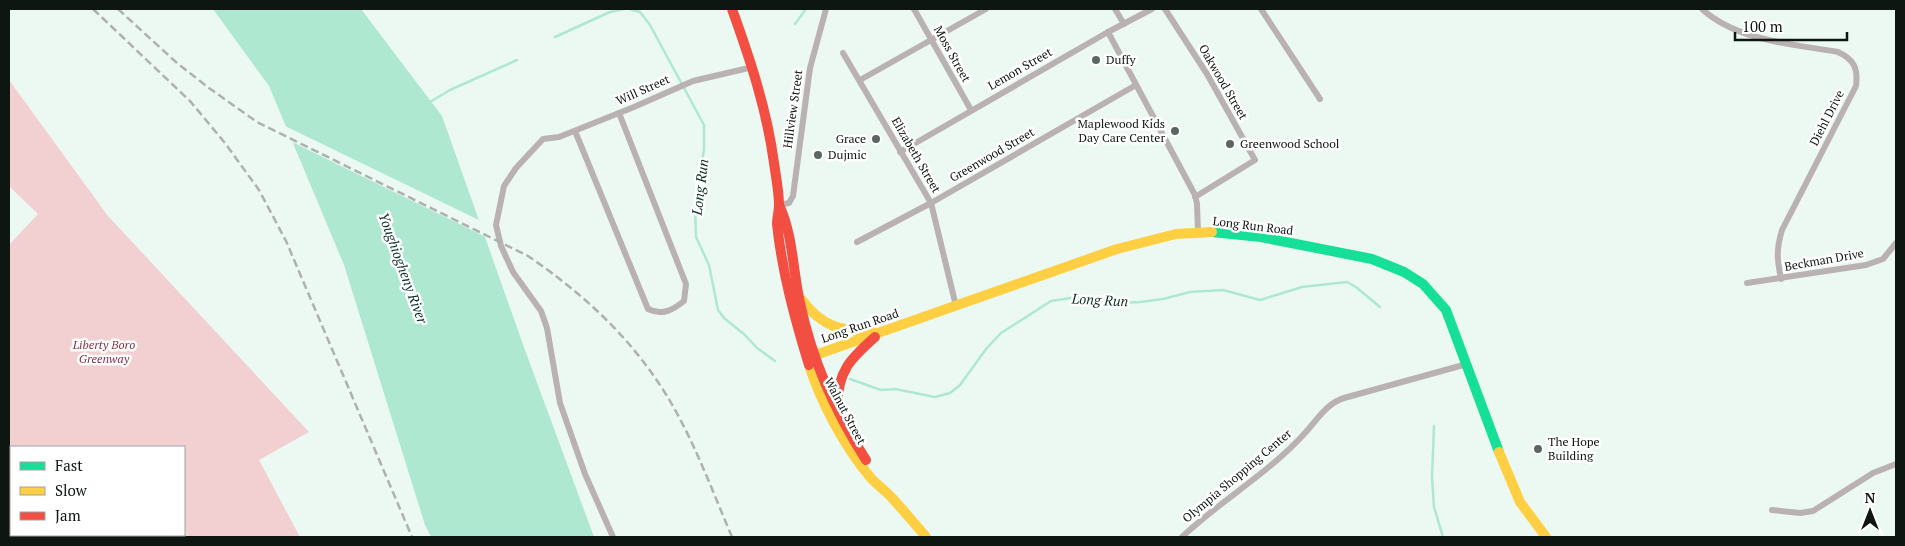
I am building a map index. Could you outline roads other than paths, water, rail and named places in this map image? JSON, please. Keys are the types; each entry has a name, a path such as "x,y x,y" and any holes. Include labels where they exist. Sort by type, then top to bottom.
{"main road":[{"name":"Walnut Street","path":"732,9 753,67 769,133 779,205 777,222 794,319 838,412 862,455 892,498"},
{"name":"Walnut Street","path":"779,205 786,220 798,294 811,357 823,400 853,454 871,478 892,498 926,537"},
{"name":"Long Run Road","path":"811,357 1146,240 1198,232 1236,234 1268,238 1372,259 1406,272 1425,284 1437,296 1446,310 1508,477 1520,502 1546,537"},
{"path":"798,294 808,310 822,323 837,330 882,332"},
{"path":"838,412 837,388 847,362 882,332"}],"street":[{"name":"Hillview Street","path":"779,205 789,203 793,196 810,68 826,9"},
{"name":"Moss Street","path":"914,9 971,110"},
{"path":"860,80 986,9"},
{"path":"1115,9 1124,24"},
{"name":"Lemon Street","path":"900,152 1108,32 1152,9"},
{"name":"Oakwood Street","path":"1165,9 1207,74 1255,160 1195,197"},
{"path":"1261,9 1320,99"},
{"name":"Diehl Drive","path":"1702,9 1747,34 1838,52 1852,62 1858,74 1856,86 1782,230 1777,246 1781,279"},
{"path":"1108,32 1195,197 1198,232"},
{"name":"Elizabeth Street","path":"843,53 931,203 956,306"},
{"name":"Will Street","path":"613,537 585,474 560,403 547,328 541,312 513,272 501,246 496,225 504,186 516,168 543,139 559,137 575,131 693,81 753,67"},
{"name":"Greenwood Street","path":"857,242 931,203 1136,85"},
{"path":"575,131 648,309 660,313 675,308 684,301 686,284 619,113"},
{"name":"Beckman Drive","path":"1747,284 1866,266 1882,259 1896,243"},
{"name":"Olympia Shopping Center","path":"1182,537 1199,521 1289,450 1330,405 1341,398 1467,364"},
{"path":"1772,510 1792,512 1814,511 1873,472 1896,464"}],"water":[{"name":"Youghiogheny River","path":"213,9 361,9 442,116 594,537 431,537 425,525 344,265 269,86"}],"waterway":[{"name":"Long Run","path":"555,37 610,12 624,9"},
{"name":"Long Run","path":"629,9 640,12 650,25 704,125 704,149 695,207 696,237 709,265 718,310 724,318 745,335 757,348 775,361"},
{"path":"795,24 806,9"},
{"name":"Long Run","path":"430,102 450,90 517,60"},
{"name":"Long Run","path":"850,379 881,390 895,389 935,397 950,393 960,385 986,349 1001,333 1051,301 1077,297 1118,303 1140,302 1163,299 1190,292 1223,290 1260,300 1302,287 1347,282 1380,307"},
{"name":"Long Run","path":"1434,426 1432,477 1434,507 1443,537"}],"railway":[{"path":"93,9 190,101 225,143 259,190 286,241 412,537"},
{"path":"118,9 177,63 257,122 528,256 594,308 633,348 666,394 694,448 732,537"}],"place":[{"name":"Duffy","path":"1096,60"},
{"name":"Maplewood Kids Day Care Center","path":"1175,131"},
{"name":"Grace","path":"876,139"},
{"name":"Greenwood School","path":"1230,144"},
{"name":"Dujmic","path":"818,155"},
{"name":"The Hope Building","path":"1538,449"}],"park label":[{"name":"Liberty Boro Greenway","path":"104,352"}]}
